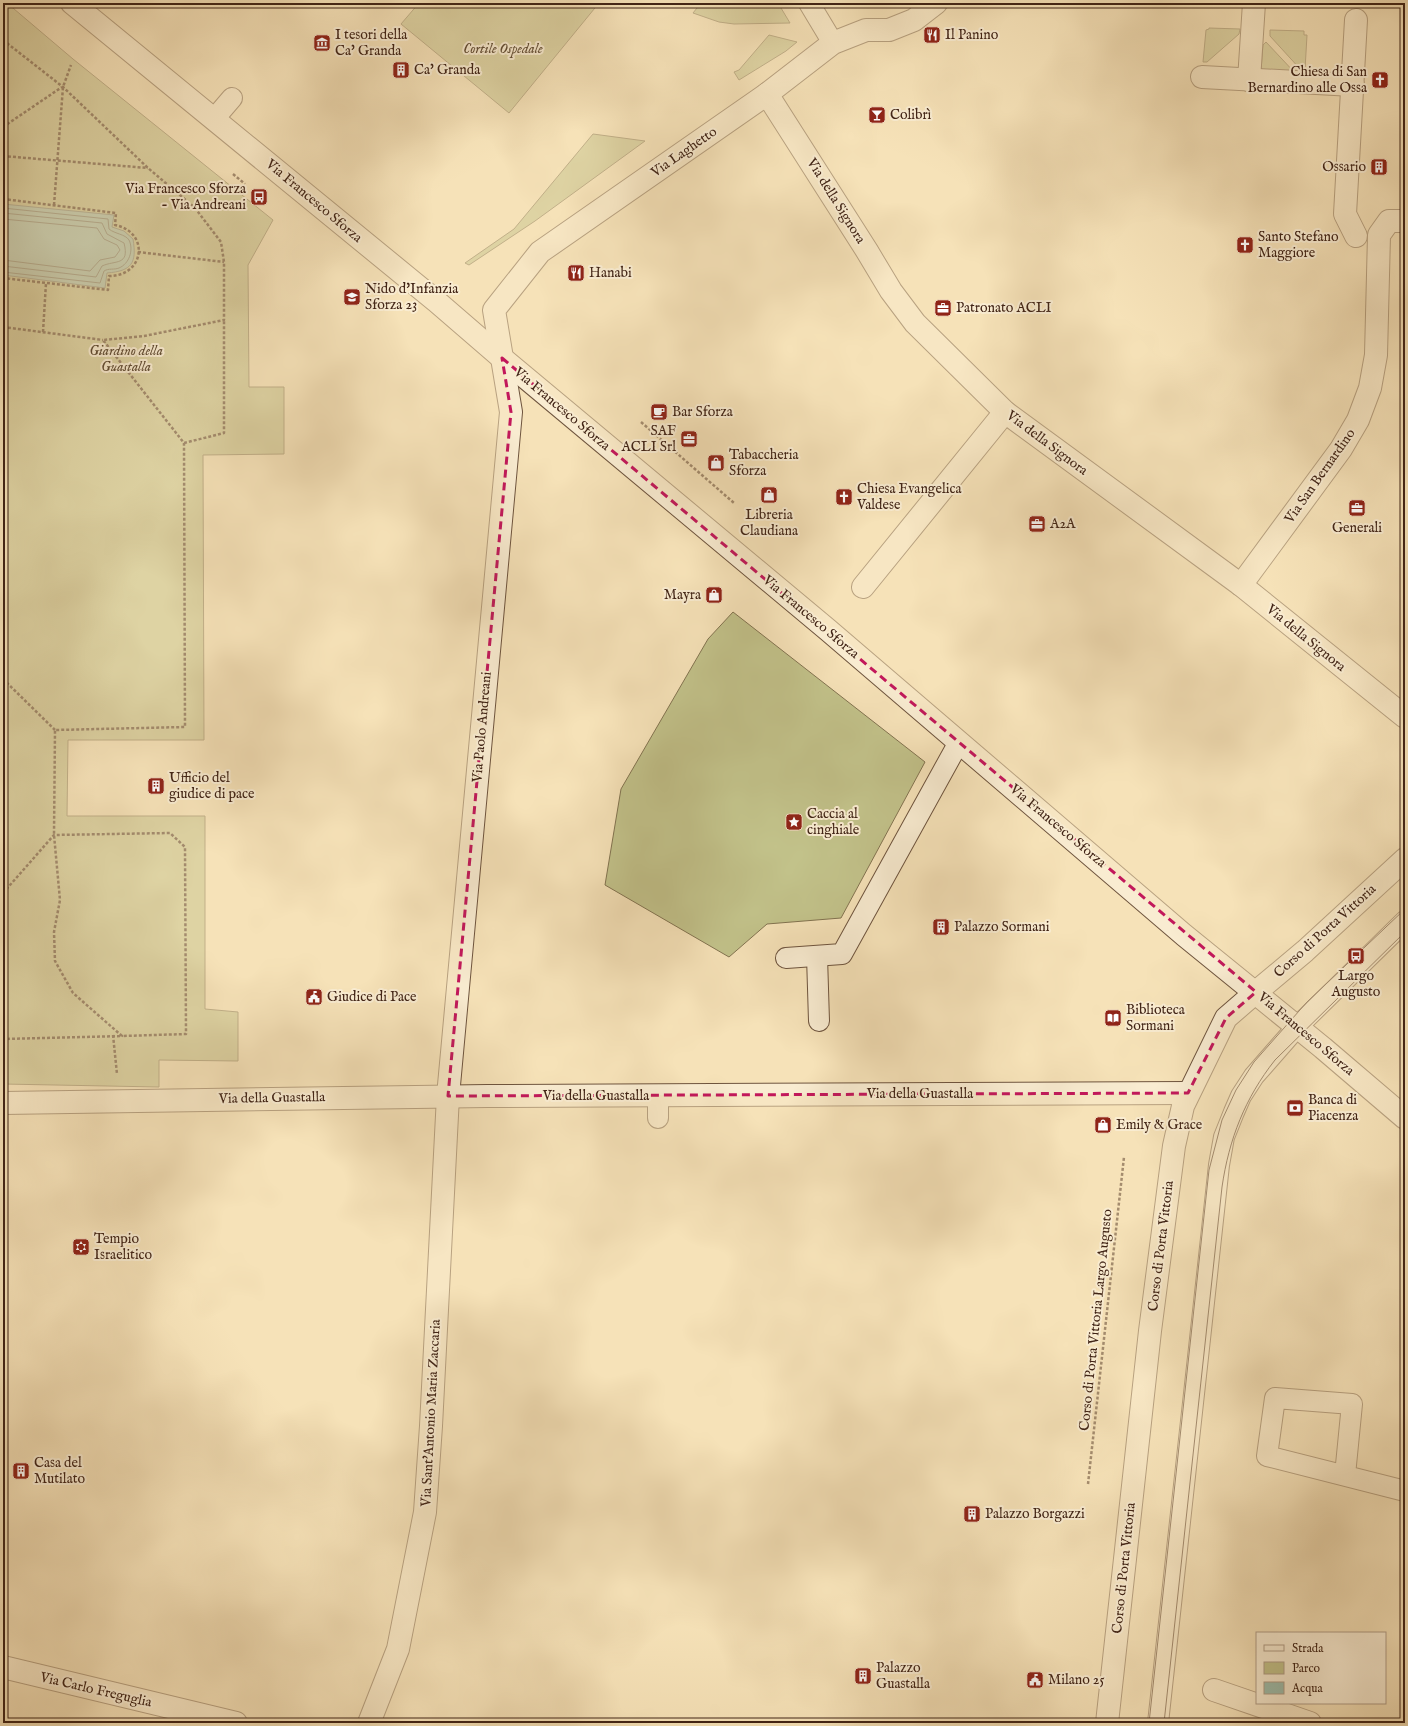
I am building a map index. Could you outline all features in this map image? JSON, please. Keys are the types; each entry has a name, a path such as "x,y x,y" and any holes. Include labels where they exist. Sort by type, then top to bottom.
{"street":[{"name":"Via Francesco Sforza","path":"72,3 430,296 502,358 834,635 1184,934 1256,992 1405,1118"},
{"name":"Via Laghetto","path":"502,358 494,310 540,252 767,94 833,43 866,30 889,30 914,20 936,3"},
{"path":"1249,80 1254,3"},
{"path":"1356,20 1345,214 1356,236"},
{"path":"1202,77 1353,85"},
{"name":"Via della Signora","path":"767,94 868,251 891,291 915,323 1005,412 1241,585 1405,717"},
{"name":"Via San Bernardino","path":"1241,585 1341,449 1358,420 1370,388 1376,355 1378,235 1389,221 1405,221"},
{"name":"Via Paolo Andreani","path":"448,1096 510,412 502,358"},
{"path":"863,587 1005,412"},
{"name":"Corso di Porta Vittoria","path":"1107,1723 1149,1339 1174,1146 1183,1106 1188,1093 1226,1018 1305,951 1405,859"},
{"name":"Via della Guastalla","path":"3,1103 448,1096 658,1096 821,1088 1188,1093"},
{"name":"Via Sant'Antonio Maria Zaccaria","path":"369,1723 398,1649 425,1512 431,1426 448,1096"},
{"name":"Via Carlo Freguglia","path":"3,1667 236,1723"},
{"path":"1214,1690 1310,1723"}],"lane":[{"path":"809,3 833,43"},
{"path":"214,119 232,98"},
{"path":"786,958 842,954 959,742"},
{"path":"1158,1723 1219,1165 1224,1138 1241,1096 1254,1076 1297,1027 1405,921"},
{"path":"817,956 819,1021"},
{"path":"658,1096 658,1118"},
{"path":"1345,1475 1352,1404 1275,1398 1267,1456 1405,1491"}],"path":[{"path":"3,40 63,87 148,168 195,208 221,242 224,262 224,433 184,443"},
{"path":"54,205 56,160 63,87 71,65"},
{"path":"3,126 63,87"},
{"path":"3,156 148,168"},
{"path":"3,200 116,213 115,225 126,227 134,233 138,241 136,263 130,270 120,276 110,276 108,290 3,278"},
{"path":"138,252 224,262"},
{"path":"43,332 46,283"},
{"path":"3,327 103,340 144,336 224,320"},
{"path":"3,679 55,730 185,727 184,443 103,340"},
{"path":"642,422 734,503"},
{"path":"55,730 54,835 60,900 54,932 55,961 73,993 122,1036"},
{"path":"3,893 54,835 170,833 185,847 186,1034 3,1039"},
{"path":"113,1035 117,1079"},
{"name":"Corso di Porta Vittoria Largo Augusto","path":"1088,1484 1124,1158"}],"highlighted area":[{"path":"502,358 1256,992 1226,1018 1188,1093 448,1096 511,412"}],"green space":[{"name":"Giardino della Guastalla","path":"3,3 7,3 73,59 273,220 248,265 249,387 284,387 284,454 203,455 204,740 68,740 67,816 205,816 205,1009 238,1012 238,1061 159,1060 159,1087 3,1084"},
{"name":"Cortile Ospedale","path":"419,3 599,3 509,113 401,24"},
{"path":"701,3 778,3 790,23 734,24 719,22 693,13"},
{"path":"1209,28 1240,29 1239,34 1207,62 1203,62 1206,30"},
{"path":"1270,30 1304,31 1304,35 1307,35 1305,70 1301,70 1270,36"},
{"path":"769,35 797,42 786,51 739,80 734,72 739,70"},
{"path":"1266,42 1296,74 1261,70 1263,45"},
{"path":"593,134 645,141 535,221 469,265 465,263 514,229"},
{"path":"733,612 925,762 841,918 767,924 729,957 605,885 621,789 708,639"}],"water":[{"path":"3,204 114,215 112,227 124,231 133,239 133,260 127,268 107,273 105,288 3,275"}],"tram line":[{"path":"1149,1723 1209,1170 1222,1120 1236,1090 1254,1062 1307,1002 1405,909"},
{"path":"1164,1723 1222,1187 1229,1152 1247,1104 1264,1074 1275,1060 1405,932"}],"place":[{"name":"Il Panino","path":"932,35"},
{"name":"I tesori della Ca' Granda","path":"322,43"},
{"name":"Ca' Granda","path":"401,70"},
{"name":"Chiesa di San Bernardino alle Ossa","path":"1380,80"},
{"name":"Colibrì","path":"877,115"},
{"name":"Ossario","path":"1379,167"},
{"name":"Via Francesco Sforza - Via Andreani","path":"259,197"},
{"name":"Santo Stefano Maggiore","path":"1245,245"},
{"name":"Hanabi","path":"576,273"},
{"name":"Nido d'Infanzia Sforza 23","path":"352,297"},
{"name":"Patronato ACLI","path":"943,308"},
{"name":"Bar Sforza","path":"659,412"},
{"name":"SAF ACLI Srl","path":"689,439"},
{"name":"Tabaccheria Sforza","path":"716,463"},
{"name":"Libreria Claudiana","path":"769,495"},
{"name":"Chiesa Evangelica Valdese","path":"844,497"},
{"name":"Generali","path":"1357,508"},
{"name":"A2A","path":"1037,524"},
{"name":"Mayra","path":"714,595"},
{"name":"Ufficio del giudice di pace","path":"156,786"},
{"name":"Caccia al cinghiale","path":"794,822"},
{"name":"Palazzo Sormani","path":"941,927"},
{"name":"Largo Augusto","path":"1356,956"},
{"name":"Giudice di Pace","path":"314,997"},
{"name":"Biblioteca Sormani","path":"1113,1018"},
{"name":"Banca di Piacenza","path":"1295,1108"},
{"name":"Emily & Grace","path":"1103,1125"},
{"name":"Tempio Israelitico","path":"81,1247"},
{"name":"Casa del Mutilato","path":"21,1471"},
{"name":"Palazzo Borgazzi","path":"972,1514"},
{"name":"Palazzo Guastalla","path":"863,1676"},
{"name":"Milano 25","path":"1035,1680"}]}
